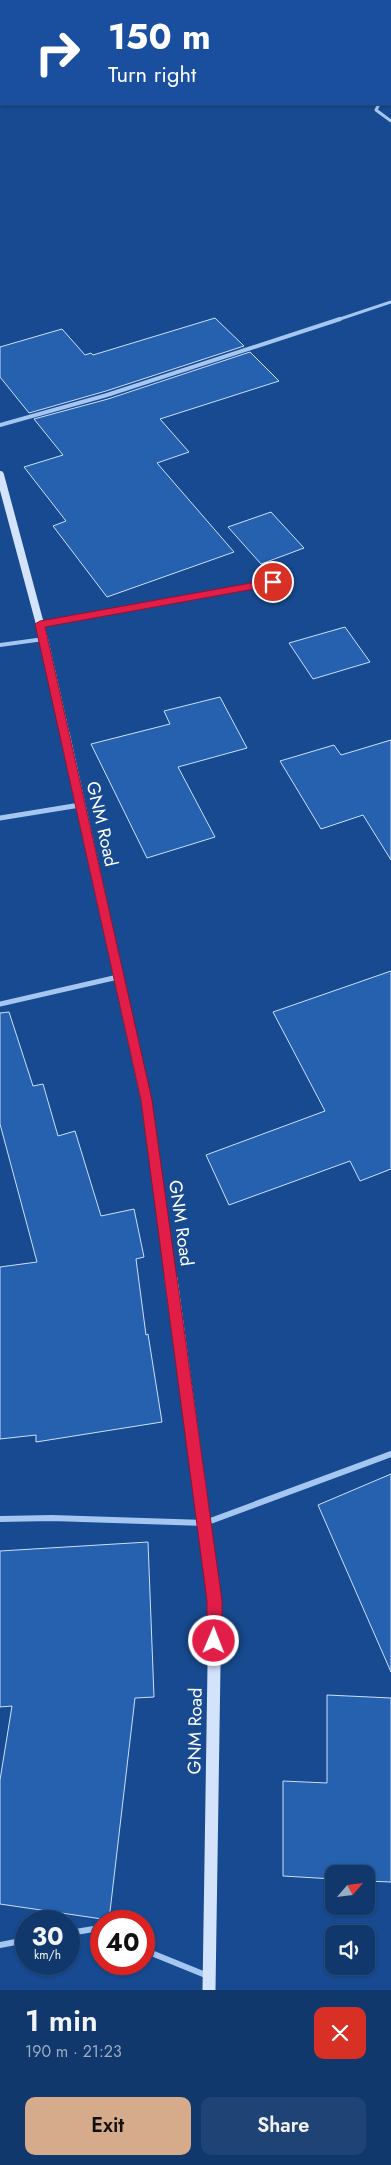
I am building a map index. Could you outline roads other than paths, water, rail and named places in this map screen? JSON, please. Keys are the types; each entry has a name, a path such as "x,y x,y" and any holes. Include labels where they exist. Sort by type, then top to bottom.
{"street":[{"path":"378,105 376,110 391,121"},
{"path":"0,425 107,395 391,302"},
{"name":"GNM Road","path":"0,475 44,640 146,1100 205,1523 215,1601 209,1990"},
{"path":"40,624 292,579"},
{"path":"0,645 44,640"},
{"path":"0,818 80,804"},
{"path":"0,1004 119,976"},
{"path":"0,1519 52,1518 205,1523 391,1454"},
{"path":"0,1945 15,1942"},
{"path":"155,1955 209,1977"}]}
